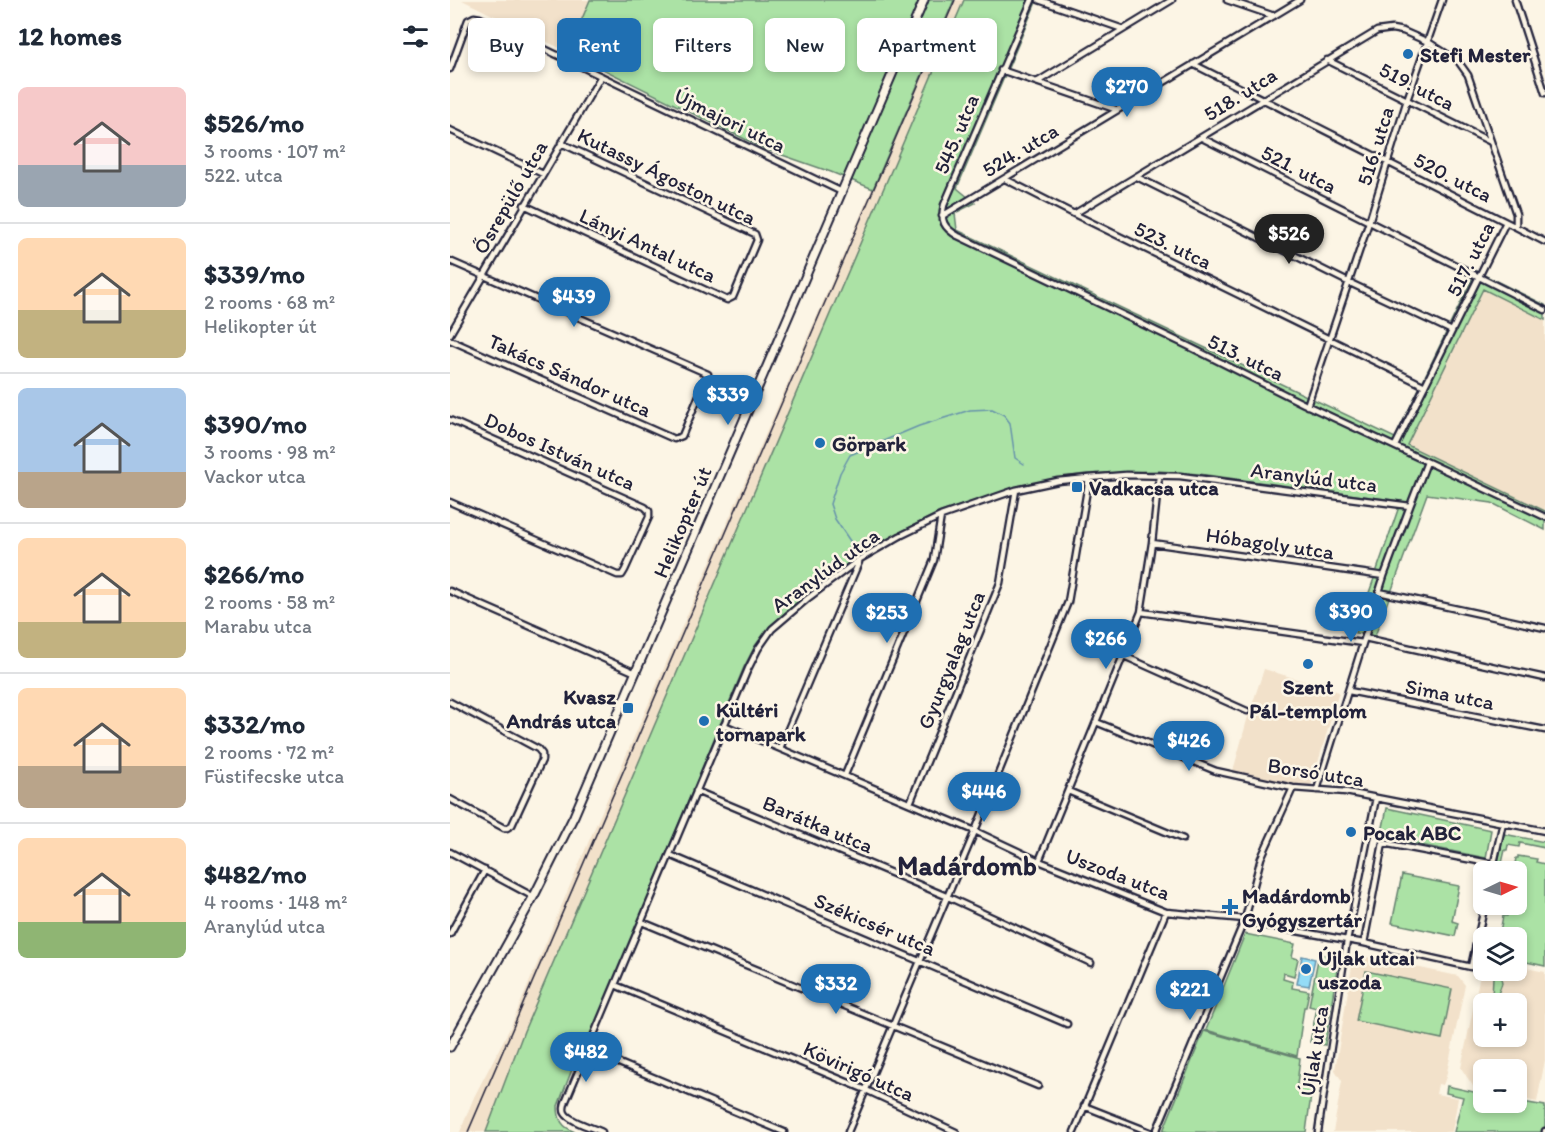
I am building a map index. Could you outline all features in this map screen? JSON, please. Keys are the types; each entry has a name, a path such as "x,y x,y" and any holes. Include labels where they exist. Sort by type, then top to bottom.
{"street":[{"name":"Helikopter út","path":"450,1047 534,897 574,816 924,0"},
{"name":"545. utca","path":"942,216 944,205 1032,0"},
{"path":"1039,0 1123,29"},
{"path":"1037,82 1172,0"},
{"path":"1227,0 1274,16"},
{"name":"524. utca","path":"942,216 1300,0"},
{"name":"516. utca","path":"1307,406 1442,0"},
{"path":"1515,0 1545,93"},
{"name":"Újmajori utca","path":"450,69 468,20 474,17 480,18 842,192"},
{"name":"518. utca","path":"1074,214 1377,30 1403,31 1428,42"},
{"name":"517. utca","path":"1395,446 1506,222 1516,227 1516,214 1466,70 1458,61 1428,42"},
{"name":"519. utca","path":"1328,60 1491,142"},
{"name":"520. utca","path":"1193,64 1506,222"},
{"path":"1001,70 1118,110"},
{"name":"Ősrepülő utca","path":"450,334 601,76"},
{"path":"450,130 543,174"},
{"name":"521. utca","path":"1201,138 1545,310"},
{"name":"Kutassy Ágoston utca","path":"561,143 744,229 754,234 757,240"},
{"path":"1137,177 1452,331"},
{"name":"523. utca","path":"1005,179 1425,386"},
{"name":"Lányi Antal utca","path":"524,205 727,300 733,297 757,240"},
{"name":"513. utca","path":"942,216 947,229 958,236 1188,346 1307,406 1545,518"},
{"path":"1516,227 1545,242"},
{"path":"450,261 484,275"},
{"name":"Takács Sándor utca","path":"450,340 675,439 682,436 708,374 484,275"},
{"name":"Dobos István utca","path":"450,420 645,507 649,511 649,517 625,570 622,575 617,575 450,502"},
{"path":"1317,790 1384,576 1428,462"},
{"name":"Aranylúd utca","path":"602,1132 566,1115 565,1103 723,725 758,649 772,629 807,599 860,559 941,516 1016,490 1058,481 1126,475 1201,478 1410,506"},
{"path":"1039,861 1141,612 1152,543 1159,476"},
{"path":"848,1132 975,831 1068,602 1089,478"},
{"name":"Gyurgyalag utca","path":"910,803 1000,583 1016,490"},
{"path":"845,775 934,560 941,516"},
{"name":"Hóbagoly utca","path":"1152,543 1384,576"},
{"path":"780,748 860,559"},
{"path":"450,591 636,673"},
{"path":"1379,591 1545,628"},
{"path":"1141,612 1364,640 1545,678"},
{"path":"1124,656 1247,711"},
{"name":"Sima utca","path":"1349,691 1545,730"},
{"path":"450,702 538,749 542,754 542,760 512,825 507,828 450,799"},
{"name":"Borsó utca","path":"1096,722 1216,771 1293,788 1346,792 1545,831"},
{"name":"Uszoda utca","path":"723,725 845,775 1039,861 1166,912 1245,919 1257,924 1347,941"},
{"path":"1156,1132 1245,919 1261,858 1293,788"},
{"name":"Barátka utca","path":"696,791 946,896 1091,963"},
{"path":"1068,791 1183,839"},
{"name":"Újlak utca","path":"1318,1132 1347,941 1376,798"},
{"path":"1495,861 1503,822"},
{"path":"1364,944 1383,843 1478,861"},
{"path":"450,852 534,897"},
{"name":"Székicsér utca","path":"669,855 1067,1024"},
{"path":"450,934 485,870"},
{"path":"1074,1132 1166,912"},
{"path":"1347,941 1471,967 1483,915"},
{"path":"642,922 1038,1086"},
{"name":"Kövirigó utca","path":"615,985 866,1090 956,1132"},
{"path":"588,1050 784,1132"},
{"path":"1084,1106 1150,1132"}],"shaded area":[{"path":"462,0 590,0 582,18 557,18 557,47 545,41 545,18 499,18"},
{"path":"954,0 964,0 956,18 946,18"},
{"path":"923,72 933,72 524,1031 486,1132 460,1132 474,1097 511,1026"},
{"path":"1483,289 1545,320 1545,511 1407,445"},
{"path":"1264,669 1339,692 1311,786 1233,771"},
{"path":"1354,954 1458,976 1465,985 1446,1077 1443,1085 1438,1084 1436,1094 1458,1098 1452,1132 1333,1132 1342,1081 1335,1070"},
{"path":"1527,968 1545,972 1545,1060 1537,1102 1527,1100 1527,1059 1473,1059 1473,1086 1461,1068 1473,1009 1473,1047 1527,1047 1527,993 1476,993 1479,981 1527,981"}],"green space":[{"path":"590,0 954,0 946,18 857,18 857,72 923,72 873,189 765,149 609,72 641,72 641,18 582,18"},
{"path":"964,0 1037,0 957,188 975,203 955,213 957,230 1395,438 1476,271 1545,305 1545,320 1483,289 1407,445 1545,511 1545,530 1492,503 1427,494 1375,636 1355,633 1401,501 1199,474 1159,471 1085,474 1011,489 938,513 866,550 805,595 769,627 755,646 744,667 586,1047 581,1046 558,1106 562,1122 575,1132 486,1132 524,1031 933,72 997,72 997,18 956,18"},
{"path":"1387,808 1491,830 1486,858 1381,837"},
{"path":"1504,834 1545,842 1545,848 1520,843 1519,847 1508,845 1502,861 1498,861"},
{"path":"1518,856 1537,859 1536,862 1545,864 1545,966 1527,962 1527,927 1501,927 1503,916 1527,915 1527,861 1515,861"},
{"path":"1402,875 1459,886 1452,921 1458,923 1455,936 1392,923"},
{"path":"1245,934 1295,944 1292,957 1298,959 1294,976 1284,973 1283,979 1293,982 1292,988 1309,991 1306,1007 1304,1007 1297,1056 1206,1030"},
{"path":"1319,954 1339,957 1325,1045 1310,1042 1317,1008 1309,1006"},
{"path":"1366,971 1452,989 1442,1039 1356,1021"},
{"path":"1493,981 1502,981 1498,993 1492,993"},
{"path":"1204,1031 1300,1058 1297,1085 1312,1088 1306,1132 1163,1131"},
{"path":"1447,1086 1473,1092 1473,1113 1527,1113 1527,1103 1545,1106 1545,1132 1454,1132 1463,1097 1446,1093"}],"water":[{"path":"1302,956 1315,959 1309,986 1297,984"}],"waterway":[{"path":"850,541 835,519 830,504 840,473 850,455 919,426 970,410 992,409 1004,415 1010,423 1015,458 1024,464"}],"railway":[{"path":"468,1132 955,0"}],"place":[{"name":"Stefi Mester","path":"1408,54"},
{"name":"Görpark","path":"820,443"},
{"name":"Vadkacsa utca","path":"1077,487"},
{"name":"Szent Pál-templom","path":"1308,664"},
{"name":"Kvasz András utca","path":"628,708"},
{"name":"Kültéri tornapark","path":"704,721"},
{"name":"Pocak ABC","path":"1351,832"},
{"name":"Madárdomb Gyógyszertár","path":"1230,907"},
{"name":"Újlak utcai uszoda","path":"1306,969"}],"district":[{"name":"Madárdomb","path":"967,865"}]}
